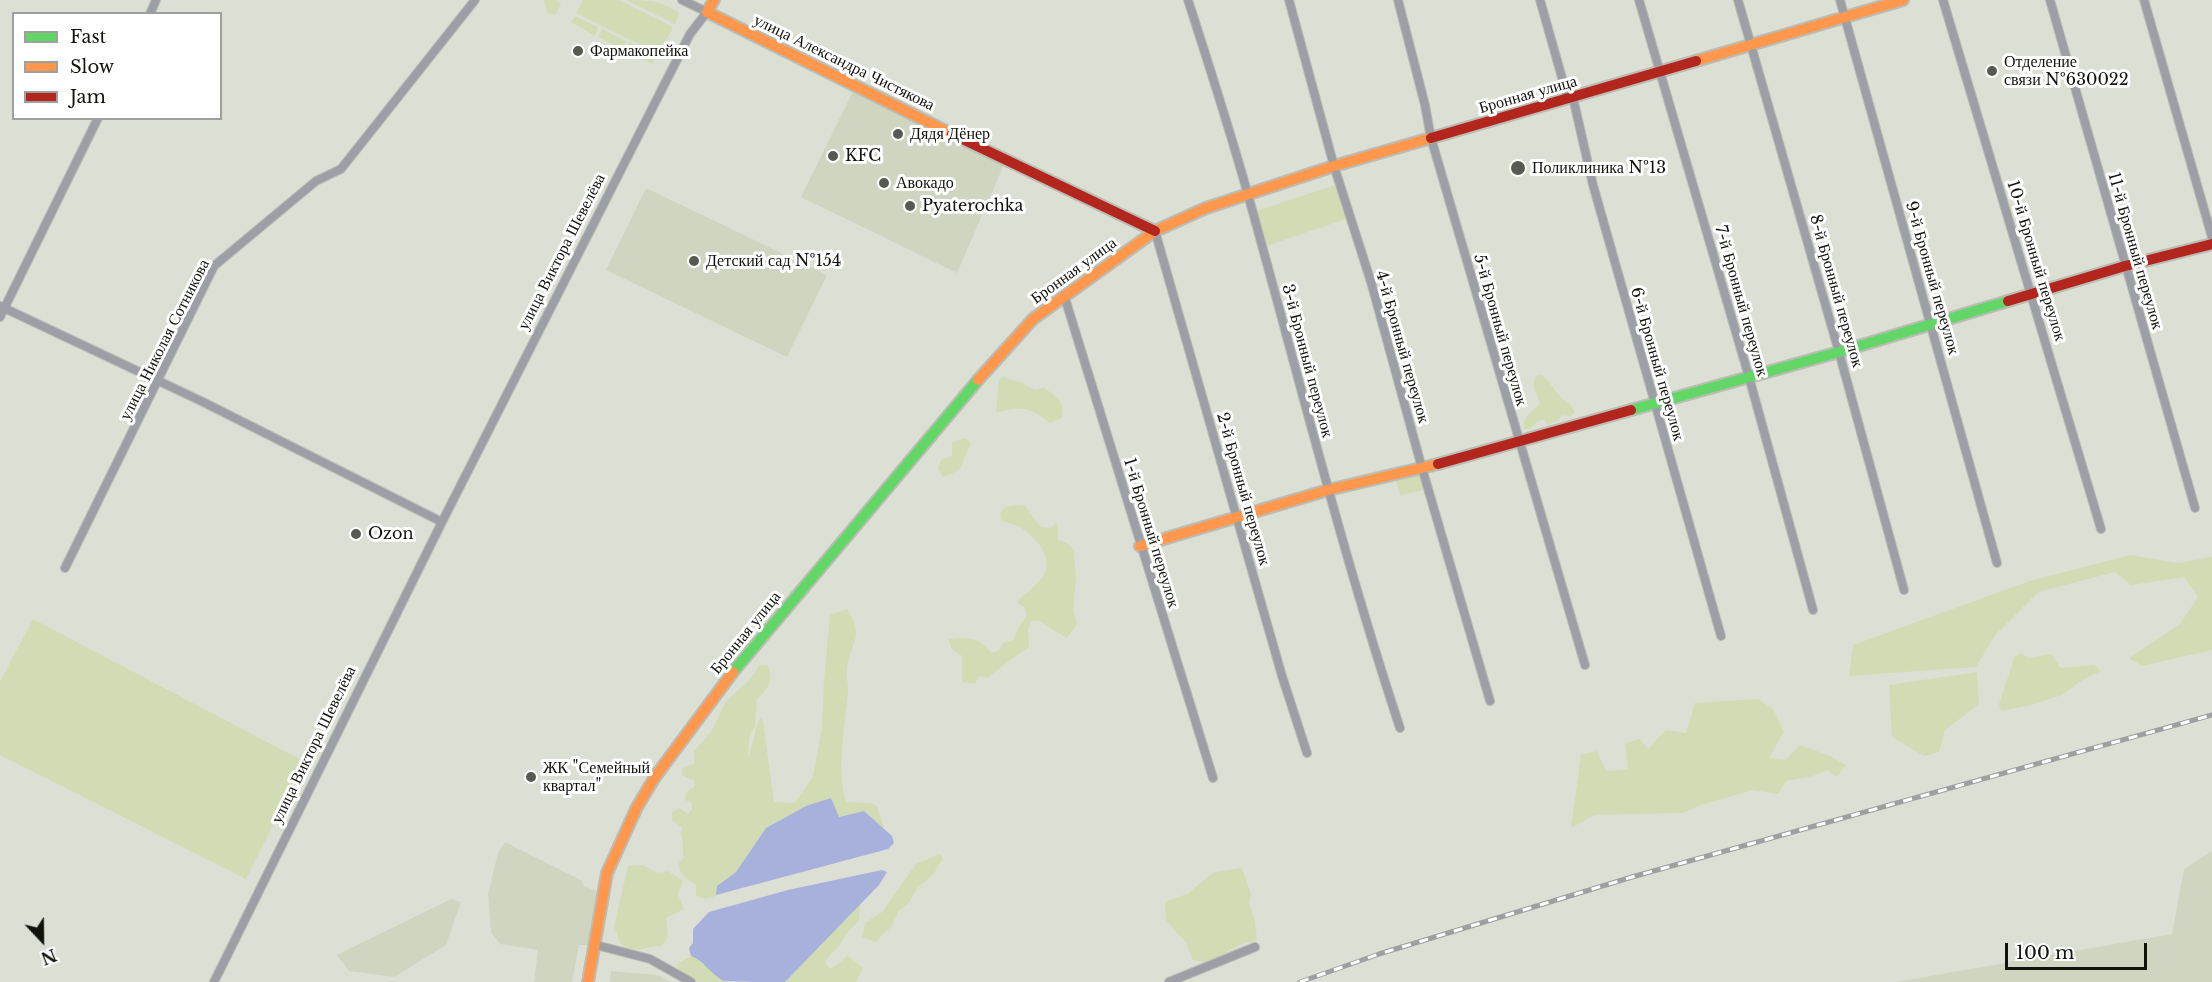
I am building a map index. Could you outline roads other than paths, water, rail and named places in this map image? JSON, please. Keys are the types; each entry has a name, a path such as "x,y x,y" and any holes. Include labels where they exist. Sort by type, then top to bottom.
{"street":[{"name":"улица Николая Сотникова","path":"65,568 214,266 316,181 340,170 475,0"},
{"name":"улица Александра Чистякова","path":"682,0 1023,169 1155,231"},
{"name":"улица Виктора Шевелёва","path":"214,982 442,522 690,34 714,0"},
{"name":"3-й Бронный переулок","path":"1188,0 1248,193 1328,490 1374,649 1400,728"},
{"name":"4-й Бронный переулок","path":"1289,0 1334,166 1371,282 1490,701"},
{"name":"5-й Бронный переулок","path":"1398,0 1425,105 1431,138 1585,665"},
{"name":"6-й Бронный переулок","path":"1540,0 1571,99 1653,402 1721,636"},
{"name":"7-й Бронный переулок","path":"1639,0 1749,377 1813,610"},
{"name":"8-й Бронный переулок","path":"1738,0 1839,352 1904,590"},
{"name":"9-й Бронный переулок","path":"1840,0 1998,563"},
{"name":"Бронная улица","path":"588,982 607,873 638,805 682,738 740,662 1005,349 1033,319 1064,295 1155,231 1206,208 1248,193 1903,0"},
{"name":"10-й Бронный переулок","path":"1943,0 2101,529"},
{"name":"11-й Бронный переулок","path":"2050,0 2195,508"},
{"path":"2144,0 2212,237"},
{"path":"0,317 2,307 97,120"},
{"name":"2-й Бронный переулок","path":"1155,231 1282,676 1307,753"},
{"path":"1140,546 1328,490 1422,468 1839,352 2125,266 2212,244"},
{"name":"1-й Бронный переулок","path":"1064,295 1213,778"},
{"path":"2,307 201,401 442,522"},
{"path":"596,945 650,959 690,982"},
{"path":"1168,982 1255,947"}],"water":[{"path":"831,798 839,817 864,811 892,836 894,843 888,849 716,895 717,886 736,872 766,828 806,806"},
{"path":"882,870 887,872 879,885 785,982 724,981 691,956 689,948 693,943 693,929 709,912 788,890"}],"railway":[{"path":"1300,982 1379,954 1632,877 2212,715"}],"place":[{"name":"Фармакопейка","path":"578,51"},
{"name":"Отделение связи №630022","path":"1992,71"},
{"name":"Дядя Дёнер","path":"898,134"},
{"name":"KFC","path":"833,156"},
{"name":"Поликлиника №13","path":"1518,168"},
{"name":"Авокадо","path":"884,183"},
{"name":"Pyaterochka","path":"910,206"},
{"name":"Детский сад №154","path":"694,261"},
{"name":"Ozon","path":"356,534"},
{"name":"ЖК \"Семейный квартал\"","path":"531,777"}]}
